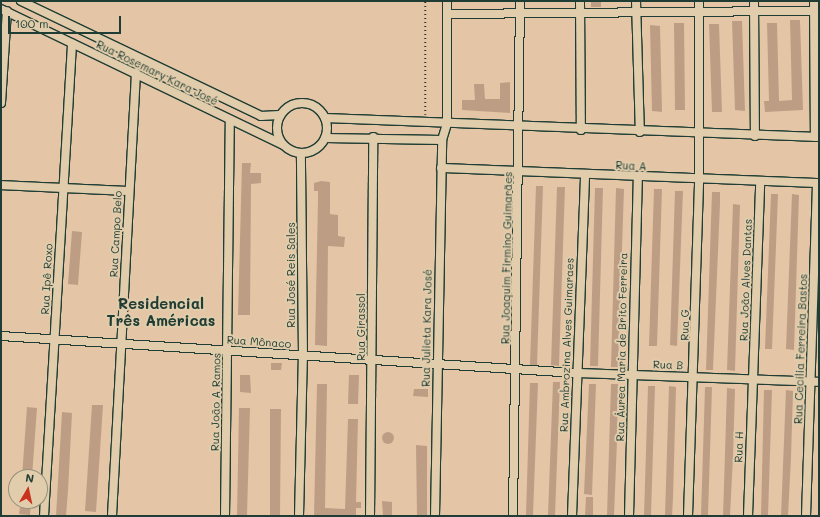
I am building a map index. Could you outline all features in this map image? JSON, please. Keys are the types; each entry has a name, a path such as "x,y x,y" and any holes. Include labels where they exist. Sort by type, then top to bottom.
{"street":[{"name":"Rua Rosemary Kara José","path":"21,1 261,116 279,116"},
{"name":"Rua Julieta Kara José","path":"435,516 442,140 447,124 447,1"},
{"name":"Rua Joaquim Firmino Guimarães","path":"513,516 520,128 520,1"},
{"path":"580,1 581,130"},
{"path":"636,1 640,132"},
{"name":"Rua G","path":"688,516 700,179 699,1"},
{"path":"754,1 755,136"},
{"path":"325,118 700,135 817,137 816,11 814,1"},
{"name":"Rua Rosemary Kara José","path":"4,10 72,44 136,73 230,121 301,153"},
{"path":"1,103 4,10"},
{"path":"447,14 816,11"},
{"name":"Rua Ipê Roxo","path":"44,516 72,44"},
{"name":"Rua Campo Belo","path":"112,516 136,73"},
{"path":"282,144 276,130 279,116 289,106 303,102 316,107 325,118 325,138 318,147 301,153"},
{"name":"Rua João A Ramos","path":"225,516 230,121"},
{"path":"325,138 373,137 442,140"},
{"name":"Rua Girassol","path":"370,516 373,137"},
{"name":"Rua José Reis Sales","path":"299,516 302,356 301,153"},
{"name":"Rua A","path":"442,168 638,178 818,183"},
{"name":"Rua Ambrozina Alves Guimaraes","path":"572,516 576,373 585,175"},
{"name":"Rua Áurea Maria de Brito Ferreira","path":"629,516 638,178"},
{"name":"Rua João Alves Dantas","path":"753,379 760,181"},
{"name":"Rua Cecília Ferreira Bastos","path":"806,516 815,382 818,183"},
{"path":"1,184 129,191"},
{"name":"Rua Mônaco","path":"1,336 515,369"},
{"name":"Rua B","path":"515,369 576,373 815,382"},
{"name":"Rua H","path":"748,516 753,379"}],"path":[{"path":"425,1 425,123"}],"building":[{"path":"591,1 601,1 601,7 591,7"},
{"path":"790,20 800,20 803,110 765,112 764,101 769,101 767,23 777,23 779,101 792,100"},
{"path":"732,21 742,21 745,111 735,110"},
{"path":"674,23 684,23 685,110 675,110"},
{"path":"709,24 719,24 722,112 712,112"},
{"path":"650,25 660,26 662,112 652,111"},
{"path":"510,82 510,113 462,110 462,100 475,100 474,84 484,84 485,99 500,99 500,83"},
{"path":"242,163 251,163 250,173 261,173 261,183 251,184 250,315 238,315"},
{"path":"321,181 330,182 330,214 338,215 338,236 345,237 344,247 328,246 327,346 315,345 318,191 314,191 314,183"},
{"path":"536,186 543,186 537,365 530,365"},
{"path":"557,187 565,187 559,366 551,365"},
{"path":"595,188 603,188 598,366 590,366"},
{"path":"616,188 624,189 618,367 611,367"},
{"path":"654,189 662,189 657,346 649,346"},
{"path":"675,191 683,191 677,346 670,345"},
{"path":"712,192 720,192 720,204 713,370 706,370"},
{"path":"771,194 778,194 772,349 765,349"},
{"path":"792,194 799,195 794,350 786,349"},
{"path":"733,204 740,205 735,371 727,370"},
{"path":"72,231 82,232 78,285 68,284"},
{"path":"271,363 282,363 281,370 271,370"},
{"path":"240,375 250,375 251,393 240,392"},
{"path":"349,375 359,375 358,404 348,404"},
{"path":"553,382 560,382 555,516 548,515"},
{"path":"530,383 538,383 533,515 526,515"},
{"path":"317,384 327,384 325,508 345,509 348,419 358,419 356,502 361,502 361,508 356,508 356,516 314,516"},
{"path":"589,384 596,384 592,495 584,494"},
{"path":"611,384 618,384 617,441 614,516 607,516"},
{"path":"648,386 655,386 651,516 644,516"},
{"path":"669,386 676,387 673,499 672,516 665,516"},
{"path":"705,387 712,387 708,516 701,516"},
{"path":"727,388 735,389 733,457 730,516 723,516"},
{"path":"414,389 428,389 428,397 413,396"},
{"path":"764,390 772,390 768,516 761,516"},
{"path":"786,390 793,391 791,458 788,516 781,516"},
{"path":"92,405 103,405 96,512 85,511"},
{"path":"27,407 37,408 33,469 23,469"},
{"path":"239,408 250,408 247,516 237,516"},
{"path":"270,409 281,409 280,516 270,516"},
{"path":"62,412 72,413 68,491 66,516 56,516"},
{"path":"386,432 390,432 394,438 390,444 386,444 382,440 382,436"},
{"path":"416,445 427,446 427,516 417,516"},
{"path":"586,497 593,497 593,516 585,516"},
{"path":"382,501 392,502 392,516 383,516"},
{"path":"20,509 30,509 30,515 19,514"}],"district":[{"name":"Residencial Três Américas","path":"161,312"}]}
